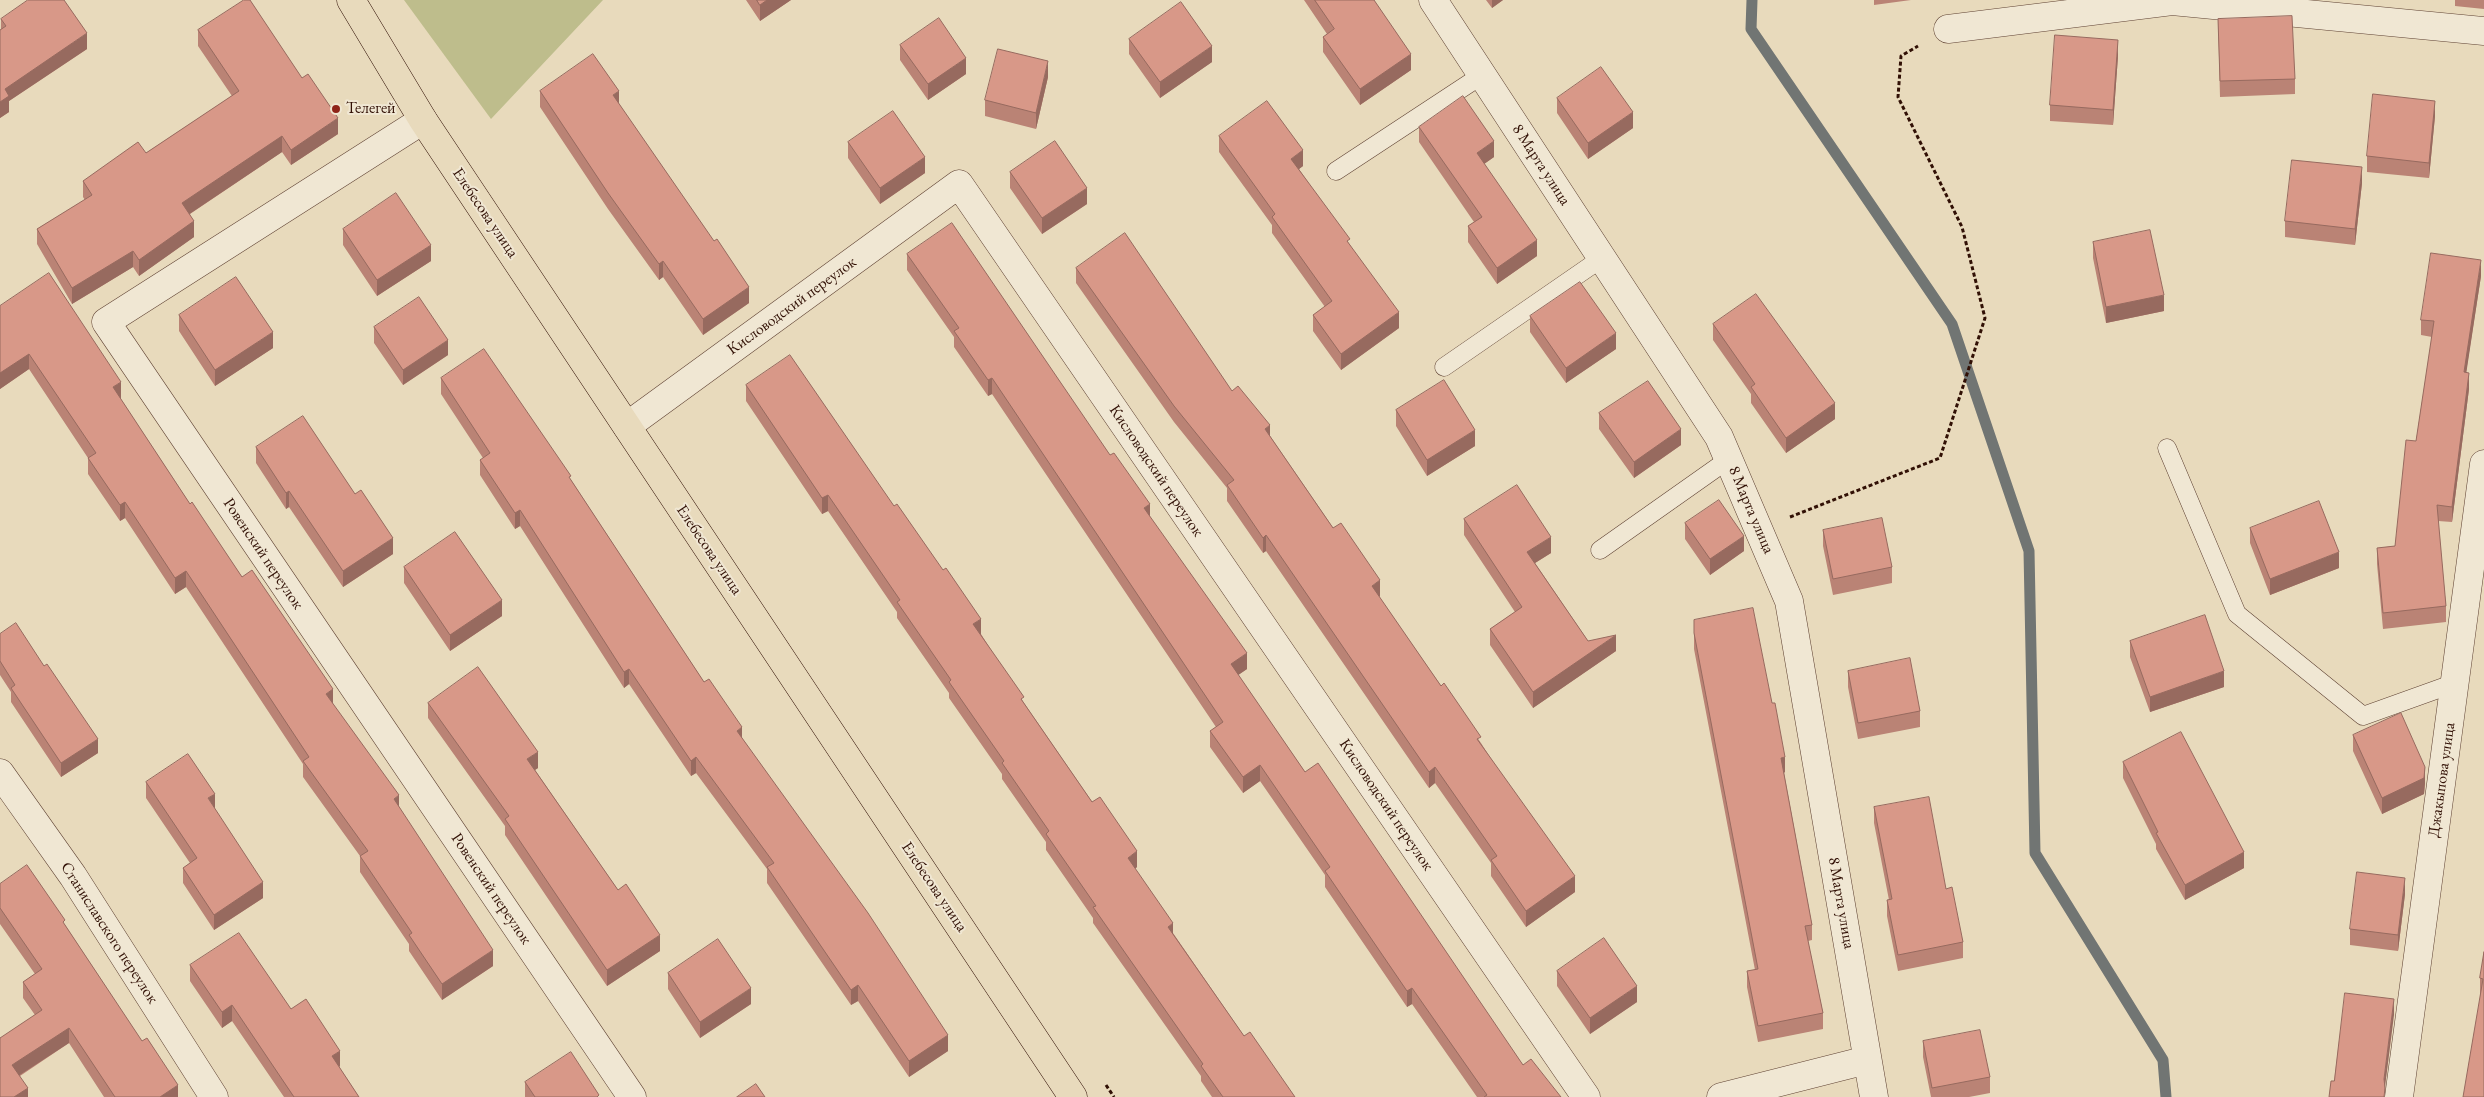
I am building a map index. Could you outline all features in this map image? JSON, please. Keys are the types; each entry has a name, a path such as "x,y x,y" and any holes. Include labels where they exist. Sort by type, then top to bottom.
{"main road":[{"name":"Елебесова улица","path":"350,0 423,120 1073,1097"}],"street":[{"name":"8 Марта улица","path":"1433,0 1719,437 1789,601 1874,1097"},
{"path":"1948,28 2172,2 2484,31"},
{"name":"Ровенский переулок","path":"423,120 106,322 632,1097"},
{"name":"Кисловодский переулок","path":"627,426 959,184 1586,1097"},
{"name":"Джакыпова улица","path":"2399,1097 2484,464"},
{"name":"Станиславского переулок","path":"0,773 73,876 214,1097"},
{"path":"1721,1097 1867,1060"}],"lane":[{"path":"1336,171 1482,75"},
{"path":"1444,368 1602,258"},
{"path":"2167,448 2237,614 2363,716 2455,683"},
{"path":"1600,550 1729,459"}],"path":[{"path":"1759,530 1940,458 1985,318 1962,227 1898,97 1901,56 1948,28"}],"shaded area":[{"path":"404,0 603,0 491,119"}],"building":[{"path":"28,0 64,0 87,33 5,89 9,96 0,102 0,30 6,26 1,19"},
{"path":"244,0 250,0 302,78 308,74 338,118 291,150 282,136 182,203 194,221 139,260 133,251 72,288 37,229 92,195 83,181 138,142 146,153 239,91 198,30"},
{"path":"757,0 767,0 760,5"},
{"path":"1315,0 1374,0 1411,54 1360,89 1323,37 1334,29"},
{"path":"1181,2 1212,46 1160,82 1129,39"},
{"path":"2292,16 2295,79 2220,81 2218,19"},
{"path":"939,18 966,58 928,84 900,45"},
{"path":"2055,35 2118,40 2113,110 2050,105"},
{"path":"998,49 1048,61 1036,113 985,100"},
{"path":"593,54 619,91 613,95 714,241 717,239 749,287 703,319 663,261 659,264 608,193 540,91"},
{"path":"1601,67 1633,112 1588,143 1557,98"},
{"path":"2373,94 2435,101 2429,163 2367,156"},
{"path":"1463,96 1494,141 1477,153 1537,240 1497,268 1468,226 1482,217 1419,127"},
{"path":"1267,101 1303,150 1291,159 1350,239 1347,241 1399,312 1341,354 1313,315 1332,301 1272,217 1275,214 1219,136"},
{"path":"893,111 925,157 880,188 848,142"},
{"path":"1055,141 1087,188 1042,218 1010,172"},
{"path":"2292,160 2362,167 2355,229 2285,221"},
{"path":"396,193 431,245 377,280 343,229"},
{"path":"952,223 1110,455 1114,453 1150,504 1144,508 1247,653 1231,664 1305,772 1318,763 1523,1065 1531,1059 1561,1097 1484,1097 1487,1095 1412,988 1407,991 1325,871 1330,867 1260,765 1243,777 1210,731 1223,722 992,378 988,380 954,331 959,328 907,254"},
{"path":"2150,230 2164,295 2106,307 2093,242"},
{"path":"1125,233 1232,391 1238,386 1270,425 1265,429 1333,528 1341,523 1380,580 1372,586 1441,686 1444,683 1481,737 1477,739 1575,876 1526,911 1491,860 1497,856 1435,767 1429,772 1266,535 1263,538 1227,485 1234,480 1174,406 1076,268"},
{"path":"2431,253 2481,260 2464,372 2469,373 2452,507 2437,505 2446,606 2383,613 2377,548 2395,546 2406,440 2416,441 2434,321 2421,320"},
{"path":"49,273 121,382 113,387 190,504 192,502 242,577 252,570 333,689 326,694 399,795 394,799 493,950 442,984 409,935 412,933 360,856 368,851 303,761 309,757 186,571 175,578 125,502 120,505 88,458 96,453 29,354 0,373 0,306"},
{"path":"236,277 273,332 215,370 179,315"},
{"path":"1580,282 1616,333 1566,368 1530,316"},
{"path":"1756,294 1835,403 1786,438 1751,387 1755,384 1713,324"},
{"path":"419,297 448,340 403,370 374,327"},
{"path":"484,349 571,476 569,477 704,682 709,679 742,727 737,731 868,913 948,1035 909,1061 858,985 851,990 767,867 774,863 696,757 691,761 629,669 624,672 520,510 515,513 480,460 490,453 441,378"},
{"path":"790,355 894,506 897,504 943,570 946,568 981,619 973,624 1024,697 1021,699 1092,802 1100,797 1137,851 1128,858 1173,923 1168,927 1244,1036 1250,1032 1295,1097 1223,1097 1201,1066 1203,1064 1093,907 1096,906 1046,834 1049,831 1002,763 1004,761 949,682 951,680 897,602 900,600 828,495 822,498 746,385"},
{"path":"1444,380 1475,430 1427,460 1396,410"},
{"path":"1648,381 1681,429 1634,462 1599,413"},
{"path":"303,416 355,494 361,490 393,538 343,571 289,491 286,493 256,447"},
{"path":"1517,485 1551,537 1527,552 1588,641 1616,635 1533,692 1490,629 1522,607 1464,519"},
{"path":"1719,500 1744,536 1710,559 1685,523"},
{"path":"2319,501 2339,552 2270,579 2250,528"},
{"path":"1882,518 1892,567 1833,579 1823,530"},
{"path":"455,532 502,600 450,635 404,567"},
{"path":"1753,608 1772,703 1775,703 1785,757 1781,758 1812,925 1805,926 1823,1013 1758,1026 1747,971 1758,969 1694,633 1694,620"},
{"path":"2205,615 2224,671 2150,697 2130,641"},
{"path":"16,623 44,666 47,664 98,739 61,763 11,688 15,685 0,661 0,634"},
{"path":"1910,658 1920,711 1858,723 1848,671"},
{"path":"478,667 538,752 527,759 618,890 626,884 660,935 607,970 505,819 509,816 428,703"},
{"path":"2401,713 2425,767 2424,778 2382,798 2353,735"},
{"path":"2181,732 2244,852 2185,885 2156,833 2158,832 2123,762"},
{"path":"188,754 215,794 208,798 263,882 214,915 183,868 197,858 146,782"},
{"path":"1929,797 1946,889 1952,887 1963,942 1898,955 1887,900 1892,899 1874,807"},
{"path":"27,865 65,920 63,922 142,1041 147,1038 178,1085 160,1097 115,1097 69,1028 12,1065 28,1088 14,1097 0,1097 0,1038 42,1010 23,982 42,969 0,908 0,884"},
{"path":"2357,872 2405,878 2398,935 2350,929"},
{"path":"239,933 291,1009 306,999 340,1051 332,1056 359,1097 294,1097 232,1005 222,1012 190,965"},
{"path":"1604,938 1637,986 1590,1018 1557,971"},
{"path":"718,939 751,988 700,1022 668,973"},
{"path":"2484,952 2484,1097 2463,1097 2483,979 2480,978"},
{"path":"2345,993 2394,999 2384,1079 2384,1097 2329,1097 2331,1081 2334,1081"},
{"path":"1980,1030 1990,1077 1932,1088 1923,1041"},
{"path":"571,1052 599,1095 597,1097 535,1097 525,1082"},
{"path":"756,1084 765,1097 737,1097"}],"waterway":[{"path":"1752,0 1751,29 1952,324 2029,551 2035,853 2163,1060 2166,1097"}],"place":[{"name":"Телегей","path":"336,109"}]}
